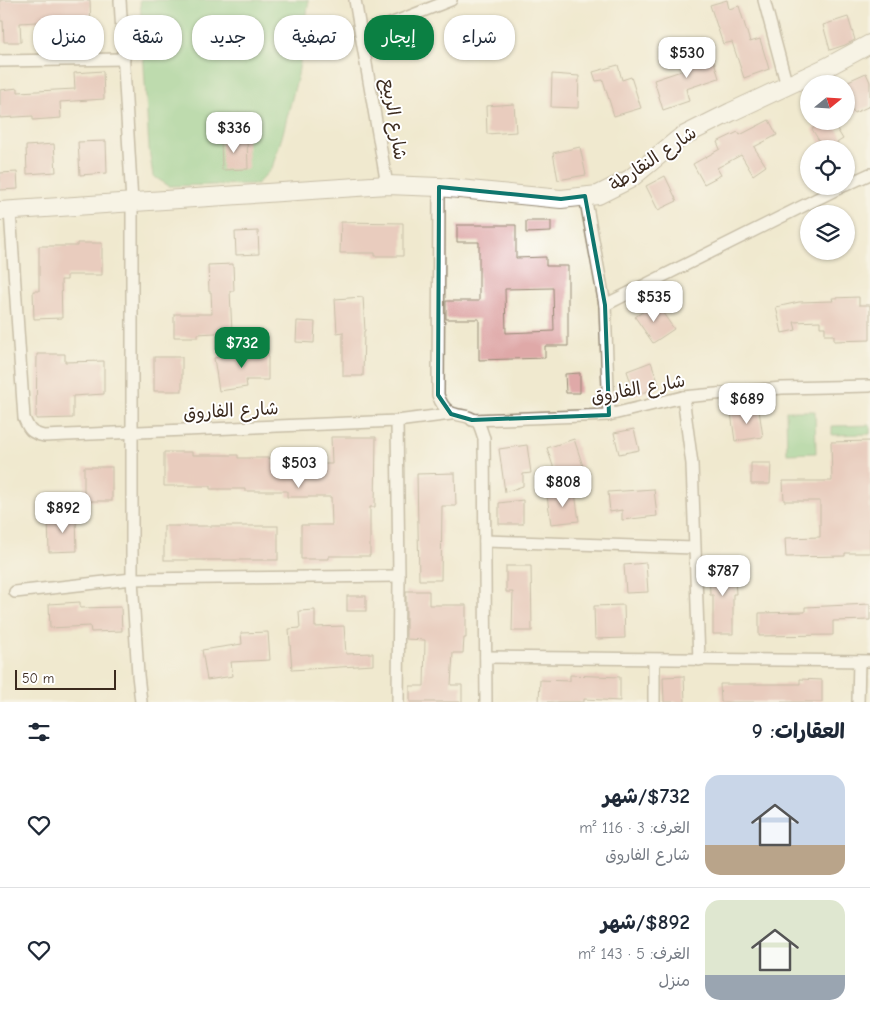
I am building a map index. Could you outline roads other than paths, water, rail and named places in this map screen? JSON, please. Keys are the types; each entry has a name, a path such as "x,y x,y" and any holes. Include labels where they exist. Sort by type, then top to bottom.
{"main road":[{"name":"شارع النقارطة","path":"5,211 387,185 439,187 561,199 598,195 630,179 681,137 870,44"}],"street":[{"path":"120,0 121,15"},
{"name":"شارع الربيع","path":"355,0 387,185"},
{"path":"362,34 451,0"},
{"path":"764,0 788,86"},
{"path":"0,61 114,58"},
{"path":"124,60 132,202 132,579 141,702"},
{"path":"855,181 870,174"},
{"path":"439,187 438,395 441,404 452,414"},
{"path":"605,305 825,195"},
{"path":"585,196 605,305 609,415"},
{"name":"شارع الفاروق","path":"5,211 24,418 28,430 33,434 44,436 132,434 397,421 452,414 472,420 609,415 683,397 782,388 870,386"},
{"path":"683,397 692,464 699,660"},
{"path":"472,420 478,423 484,438 486,702"},
{"path":"397,421 398,702"},
{"path":"485,541 694,548"},
{"path":"15,592 132,579 399,576"},
{"path":"486,657 865,661 858,702"},
{"path":"654,660 654,702"}]}
